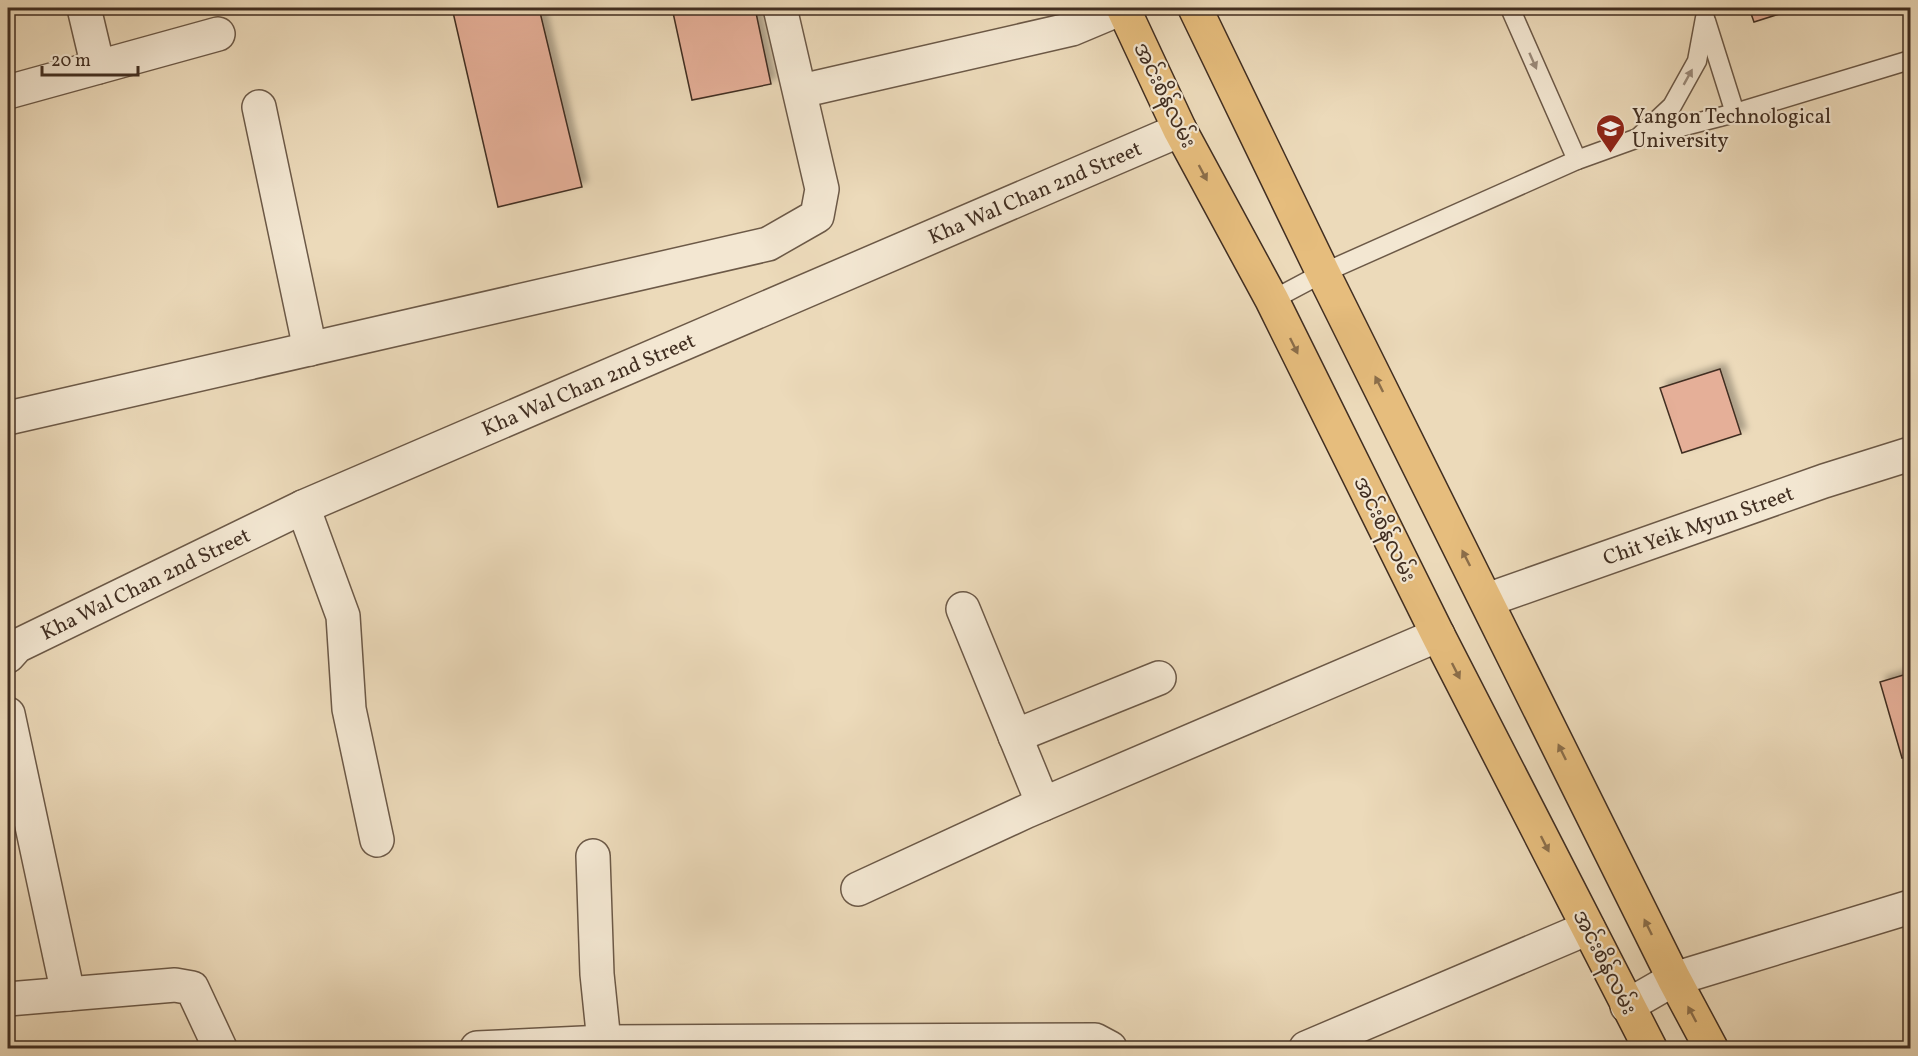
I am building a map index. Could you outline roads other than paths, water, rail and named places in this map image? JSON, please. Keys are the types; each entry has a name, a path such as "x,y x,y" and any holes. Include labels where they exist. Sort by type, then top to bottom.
{"main road":[{"name":"အင်းစိန်လမ်း","path":"1122,8 1179,130 1272,300 1438,636 1650,1048"},
{"path":"1195,8 1323,273 1674,979 1711,1048"}],"street":[{"path":"84,8 98,67"},
{"path":"8,418 768,244 817,216 822,189 780,8"},
{"path":"801,91 1072,29 1122,8"},
{"path":"8,92 218,33"},
{"path":"259,107 310,349"},
{"name":"Kha Wal Chan 2nd Street","path":"8,656 17,646 303,507 1179,130"},
{"name":"Chit Yeik Myun Street","path":"1487,600 1824,482 1911,454"},
{"path":"303,507 343,616 349,709 377,840"},
{"path":"963,609 1043,804"},
{"path":"858,889 1043,804 1438,636"},
{"path":"1015,736 1159,678"},
{"path":"8,714 68,994"},
{"path":"593,856 597,974 604,1042"},
{"path":"1627,1006 1674,979 1911,907"},
{"path":"1306,1048 1588,928"},
{"path":"8,999 175,985 192,988 220,1048"},
{"path":"477,1048 604,1042 1095,1040 1110,1048"}],"lane":[{"path":"1510,8 1577,159"},
{"path":"1638,138 1672,106 1697,61 1703,13"},
{"path":"1703,13 1735,113"},
{"path":"1272,300 1323,273 1577,159 1638,138 1735,113 1911,60"}],"place":[{"name":"Yangon Technological University","path":"1611,154"}]}
